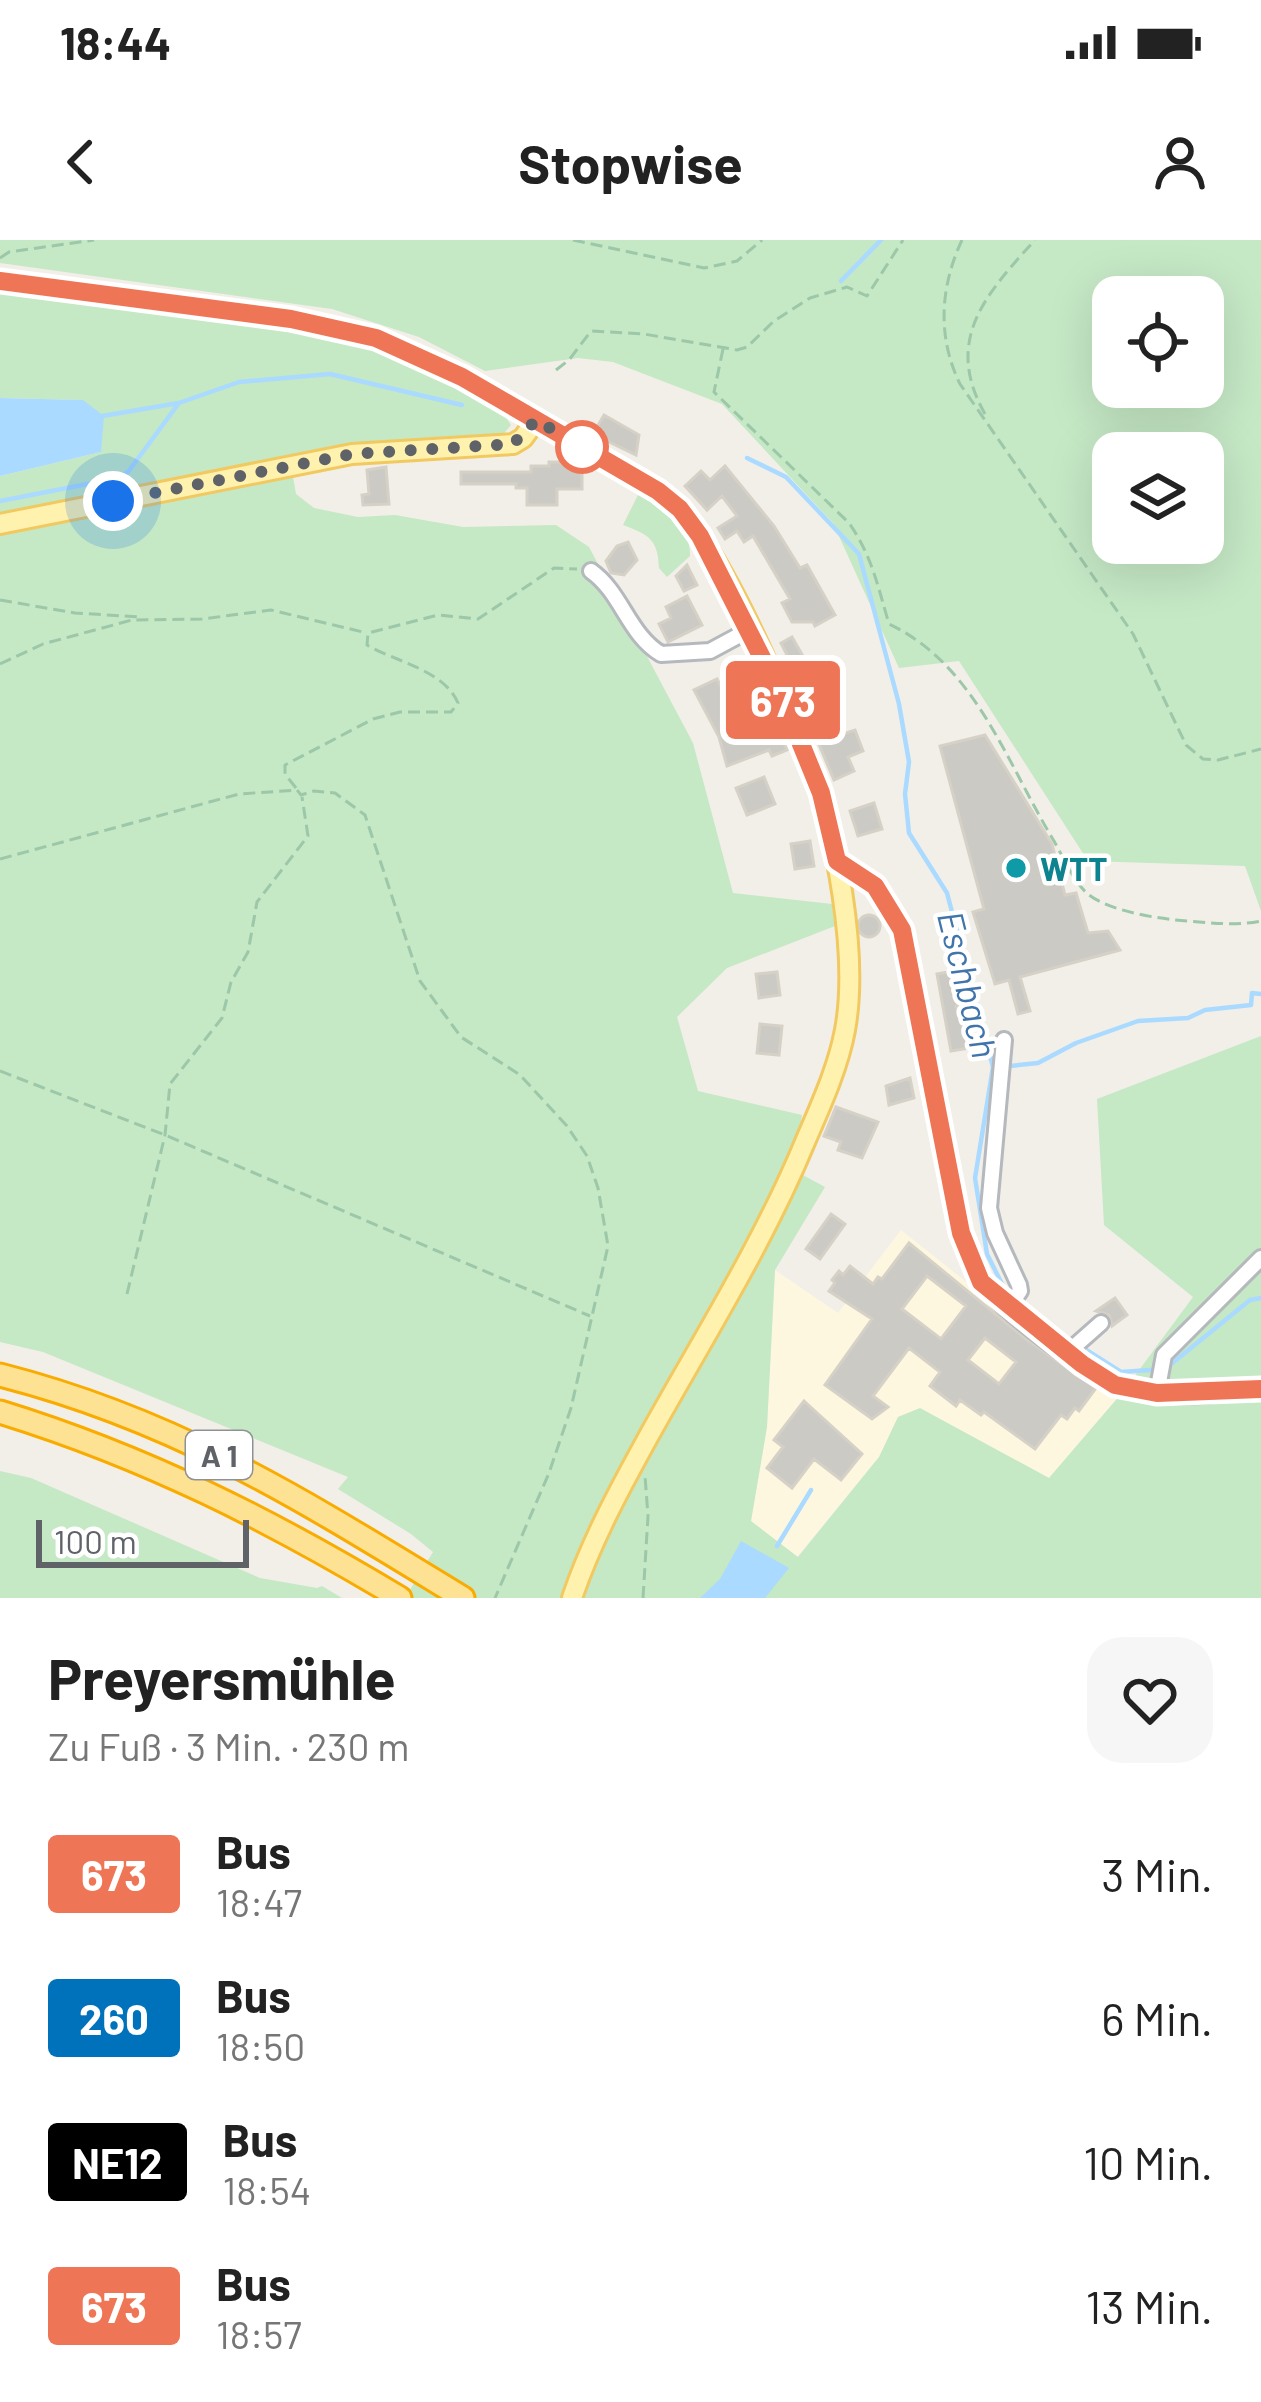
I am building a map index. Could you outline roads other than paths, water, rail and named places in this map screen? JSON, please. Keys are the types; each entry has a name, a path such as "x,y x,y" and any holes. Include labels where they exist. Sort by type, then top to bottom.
{"highway":[{"name":"A 1","path":"0,1375 106,1406 186,1439 345,1523 463,1598"},
{"name":"A 1","path":"0,1412 98,1445 226,1499 400,1598"}],"main road":[{"path":"0,281 337,328 424,357 536,420 674,503 700,536 809,760 837,861 849,975 837,1058 785,1187 596,1535 572,1598"},
{"path":"0,524 339,456 513,444 536,420"}],"street":[{"path":"590,571 618,597 638,634 662,654 710,651 749,630"},
{"path":"837,861 870,882 898,921 911,966 964,1245 981,1282 1008,1308 1105,1380 1129,1389 1261,1389"},
{"path":"1004,1040 989,1186 995,1233 1020,1291 1008,1308"},
{"path":"1158,1387 1164,1355 1261,1258"},
{"path":"1067,1353 1101,1323"}],"water":[{"path":"0,398 83,400 104,416 101,452 0,476"},
{"path":"741,1541 789,1568 765,1598 700,1598 720,1579"}],"waterway":[{"path":"841,281 881,240"},
{"name":"Eschbach","path":"0,501 118,478 128,472 179,403 239,382 330,374 462,405"},
{"path":"102,416 179,403"},
{"name":"Eschbach","path":"747,458 786,477 859,554 899,704 909,762 905,794 909,833 947,893 993,1067 975,1178 987,1254 1003,1286"},
{"path":"1010,1066 1038,1063 1076,1043 1138,1021 1188,1018 1205,1010 1251,1005 1252,993 1261,994"},
{"name":"Eschbach","path":"1080,1346 1121,1372 1165,1369 1250,1300 1261,1298"},
{"path":"777,1546 811,1490"}],"place":[{"name":"WTT","path":"1016,868"}]}
